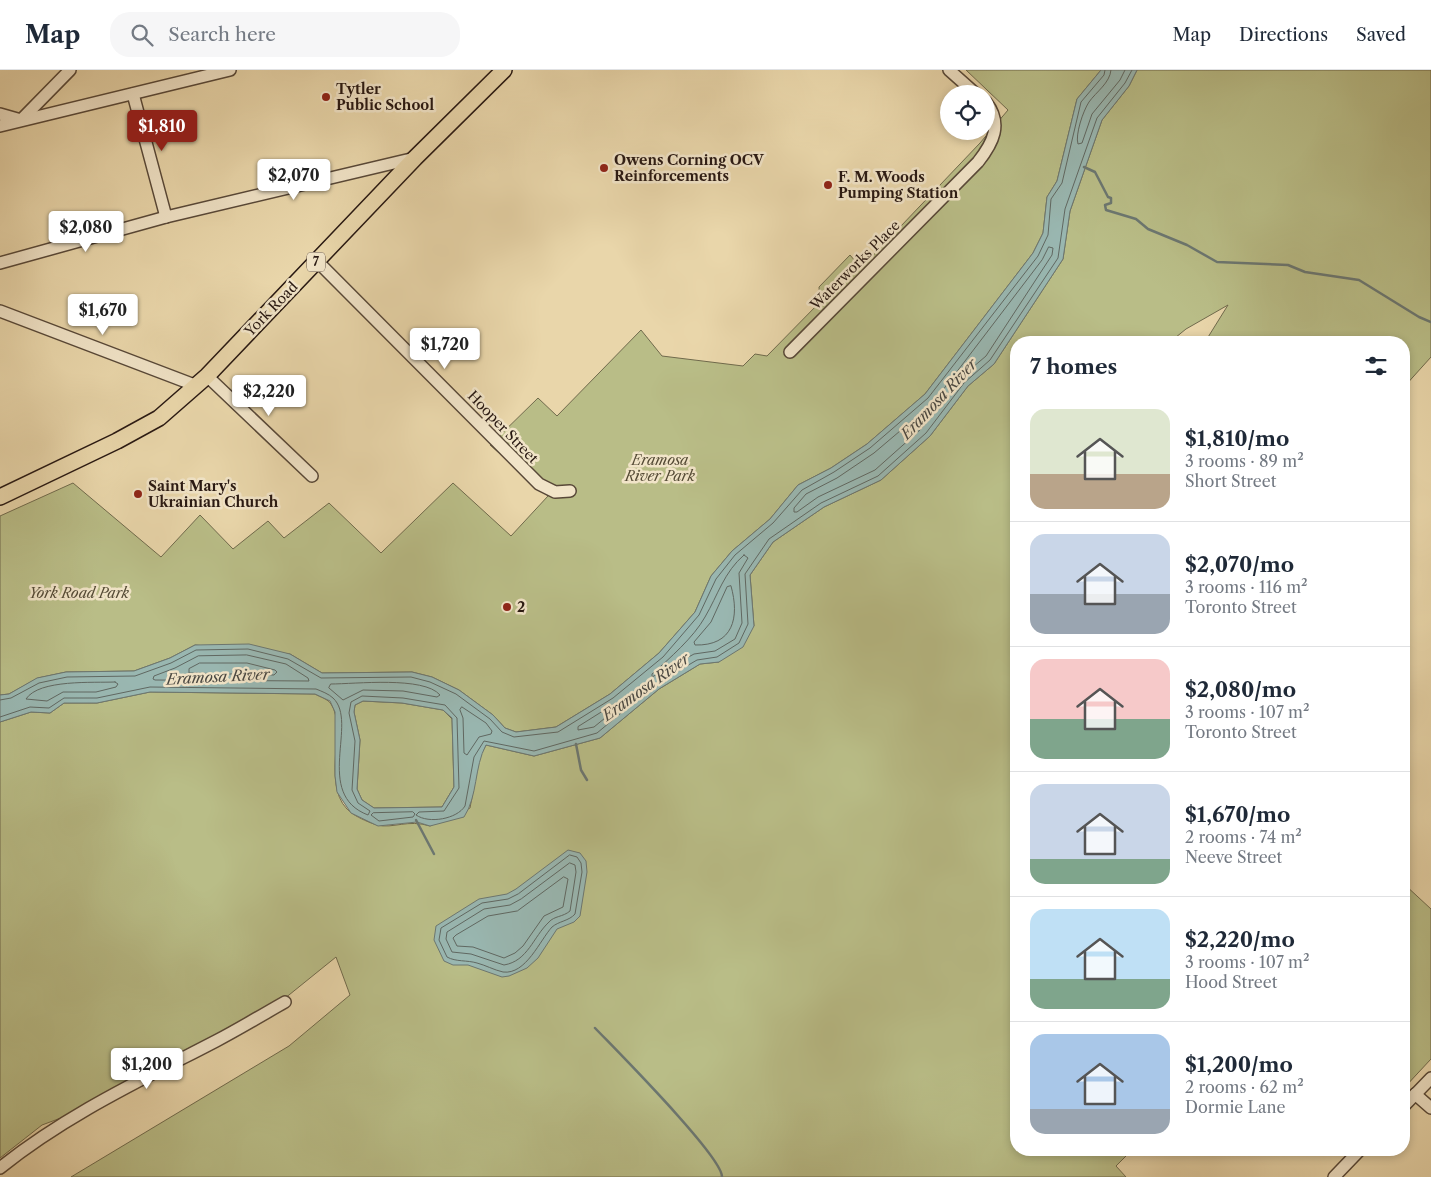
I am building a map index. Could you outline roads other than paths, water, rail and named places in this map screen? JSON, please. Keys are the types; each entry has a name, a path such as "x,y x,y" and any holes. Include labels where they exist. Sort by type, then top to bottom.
{"main road":[{"name":"York Road","path":"0,497 117,441 159,418 202,381 415,158 504,70"}],"street":[{"path":"21,120 70,70"},
{"path":"0,126 230,70"},
{"path":"949,70 966,85"},
{"path":"133,94 166,217"},
{"path":"0,114 21,120"},
{"name":"Waterworks Place","path":"995,120 997,127 995,132"},
{"name":"Waterworks Place","path":"790,352 978,162 992,140"},
{"path":"0,263 166,217 415,158"},
{"name":"Hooper Street","path":"317,261 539,484 555,492 570,491"},
{"path":"0,311 202,381 312,476"},
{"path":"0,1168 44,1134 84,1109 217,1041 285,1002"},
{"path":"1410,1100 1431,1078"},
{"path":"1416,1094 1431,1108"},
{"path":"1334,1177 1354,1156"}],"water":[{"name":"Eramosa River","path":"1101,70 1137,70 1129,86 1102,120 1070,211 1063,259 1012,336 1010,336 1010,340 994,364 968,386 930,436 881,480 824,507 773,542 750,575 754,626 743,647 719,662 700,664 659,689 600,738 534,756 486,745 479,763 472,800 464,817 430,826 417,822 378,826 351,813 337,792 335,776 335,712 330,701 315,694 150,692 97,703 64,703 50,713 31,712 0,722 0,695 9,694 37,678 66,672 134,671 170,658 195,645 249,644 290,654 322,673 412,672 432,677 459,690 493,715 505,728 516,732 556,727 610,694 659,653 695,612 711,576 732,551 770,519 798,485 831,468 867,444 925,394 1033,253 1043,233 1047,197 1057,181 1077,99","holes":["363,701 402,703 443,710 452,718 454,787 442,807 374,808 362,800 357,789 360,740 354,712 355,705"]},
{"path":"568,850 580,853 586,861 587,872 580,916 574,922 557,929 538,958 527,968 502,977 468,965 453,965 444,961 434,940 436,926 479,899 507,894 516,889"}],"waterway":[{"path":"1084,167 1095,172 1108,197 1111,198 1111,203 1105,205 1106,210 1136,219 1148,229 1187,245 1217,262 1288,265 1305,272 1359,280 1419,317 1431,322"},
{"path":"576,744 581,770 587,780"},
{"path":"416,820 434,854"},
{"path":"595,1028 688,1127 718,1166 722,1177"}],"place":[{"name":"Tytler Public School","path":"326,97"},
{"name":"Owens Corning OCV Reinforcements","path":"604,168"},
{"name":"F. M. Woods Pumping Station","path":"828,185"},
{"name":"Saint Mary's Ukrainian Church","path":"138,494"},
{"name":"2","path":"507,607"}],"park label":[{"name":"Eramosa River Park","path":"660,468"},
{"name":"York Road Park","path":"79,593"}]}
